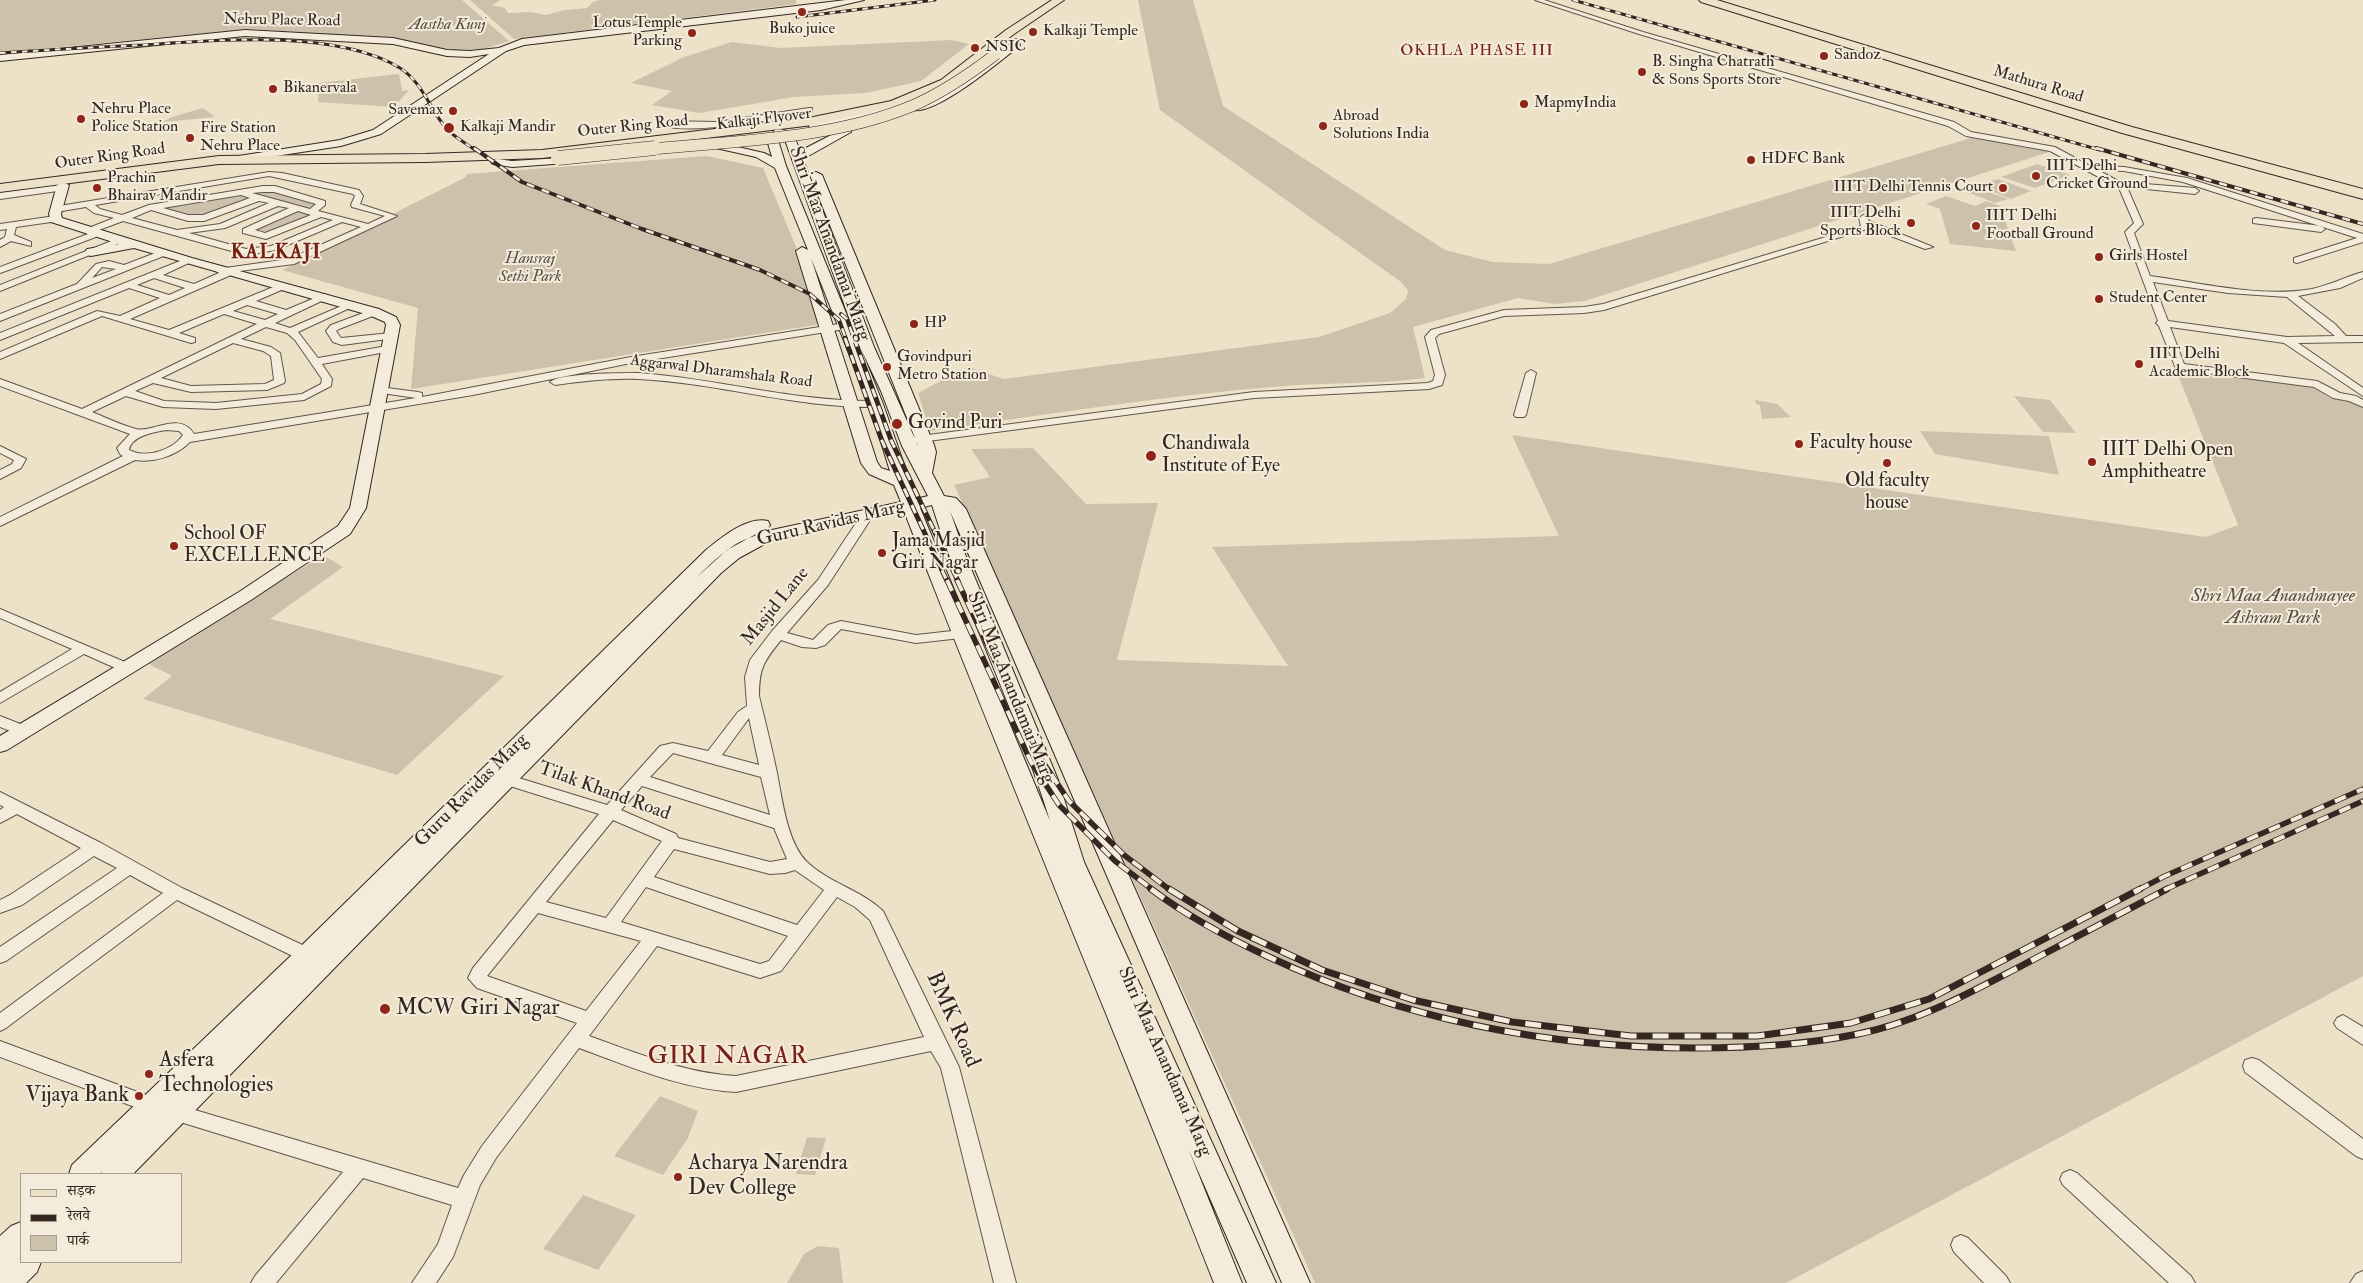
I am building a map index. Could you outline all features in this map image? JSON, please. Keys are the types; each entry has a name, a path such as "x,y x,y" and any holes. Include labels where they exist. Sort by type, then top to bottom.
{"highway":[{"name":"Mathura Road","path":"1706,0 2127,130 2363,194"},
{"name":"Mathura Road","path":"1721,0 2135,127 2363,189"}],"main road":[{"path":"243,158 341,143 377,132 503,49 522,42 821,7 860,0"},
{"name":"Outer Ring Road","path":"1013,42 1062,4"},
{"name":"Outer Ring Road","path":"0,188 154,167 243,158 268,161 542,154 778,126 894,104 944,82 1010,32 1062,4"},
{"name":"Nehru Place Road","path":"0,59 236,33 384,40 448,53 470,54 503,49"},
{"name":"Nehru Place Road","path":"0,59 251,36 384,44 479,65"},
{"path":"847,125 844,122 845,126 859,127 900,115 950,94 1013,46 1013,42"},
{"name":"Kalkaji Flyover","path":"497,162 746,140 843,126 899,111 926,99 964,78 1013,42"},
{"path":"790,138 847,125 894,104"},
{"path":"542,154 676,146 720,146 847,125"},
{"path":"798,162 847,125"},
{"path":"497,162 561,162 676,146 775,136"},
{"name":"Shri Maa Anandamai Marg","path":"1228,1283 910,506 876,404 781,169 775,136 790,138 798,162 813,169 915,440 925,472 938,499 956,554 1048,780 1073,862 1260,1278"},
{"path":"720,146 760,155 781,169 776,181 816,291 871,467 883,476 901,482"},
{"name":"Outer Ring Road","path":"0,195 184,169 275,165 497,162"},
{"path":"0,745 245,596 344,530 358,508 392,322 374,312 349,306 325,297 224,272 93,232 56,214 63,186"},
{"path":"91,252 129,243"},
{"name":"Guru Ravidas Marg","path":"116,1173 722,544 753,528 769,523 885,502 892,497 901,482"},
{"path":"938,499 950,502 958,509 1292,1273 1260,1278"},
{"name":"Guru Ravidas Marg","path":"83,1173 307,955 733,554 749,544 780,532 938,499"},
{"path":"0,1256 20,1236"},
{"path":"6,1283 26,1263"}],"street":[{"path":"1538,0 1651,36 1951,124 1969,134 2052,149 2124,188 2139,224 2129,232 2180,367 2317,384 2337,396 2362,400"},
{"path":"662,123 678,126 709,125 809,110"},
{"path":"263,176 275,165"},
{"path":"2087,167 2124,169 2184,180 2222,191 2252,203"},
{"path":"0,228 88,204 282,174 356,192 359,196 355,205 393,216 291,262 224,272 121,319"},
{"path":"2117,184 2187,190 2252,203 2311,219 2363,238"},
{"path":"0,270 149,208 271,188 322,203 315,213 266,236 246,231 297,208"},
{"path":"239,193 370,228"},
{"path":"149,208 188,218 204,218 258,198"},
{"path":"176,232 222,226 277,203"},
{"path":"88,204 94,210 242,252 256,252 273,248 340,220"},
{"path":"915,440 1254,395 1433,384 1438,383 1440,375 1430,337 1435,332 1504,312 1584,310 1604,307 1862,229 1866,227 1864,220 1928,247"},
{"path":"2256,221 2347,232"},
{"path":"0,244 10,237 12,226"},
{"path":"204,241 222,226"},
{"path":"10,237 28,244"},
{"path":"2296,260 2332,250 2363,238"},
{"path":"0,288 91,252"},
{"path":"0,318 163,253"},
{"path":"0,336 188,261"},
{"path":"169,334 279,285 280,273 291,262"},
{"path":"154,275 193,287"},
{"path":"2145,278 2251,293 2291,295 2312,292 2363,275"},
{"path":"128,285 169,298"},
{"path":"2291,295 2331,326 2343,339"},
{"path":"84,412 287,313 325,297"},
{"path":"246,301 287,313"},
{"path":"291,331 349,306"},
{"path":"126,392 154,402 175,405 216,406 304,397 318,392 328,383 299,338 291,331 224,311"},
{"path":"374,312 335,327 331,332 337,340 342,342 389,342"},
{"path":"0,356 94,314 102,313 191,340"},
{"path":"2162,322 2287,340 2363,339"},
{"path":"187,438 189,434 187,431 175,427 156,429 130,439 123,448 127,454 150,456 169,451 187,438 473,392 568,371 845,326"},
{"path":"151,379 191,389 267,387 280,381 276,355 268,349 232,340"},
{"path":"2287,340 2362,400"},
{"path":"314,362 389,342"},
{"path":"1520,415 1531,373"},
{"name":"Aggarwal Dharamshala Road","path":"473,392 590,378 639,376 850,404 876,404"},
{"path":"0,382 140,434"},
{"path":"379,390 420,396 444,396"},
{"path":"0,450 20,459 17,466 0,475"},
{"path":"0,522 134,456"},
{"name":"Masjid Lane","path":"780,824 755,708 751,683 754,668 757,660 777,634 823,582 868,514"},
{"path":"0,613 81,650 127,668"},
{"path":"777,634 814,645 820,642 833,628 841,625 916,639 961,634"},
{"path":"0,698 81,650"},
{"path":"712,757 743,715 755,708"},
{"path":"0,721 23,731"},
{"path":"590,1020 483,983 477,978 479,972 610,812 667,748 712,757 770,774"},
{"name":"Tilak Khand Road","path":"498,776 610,812 666,834 670,838 670,842 644,880 610,925"},
{"path":"638,779 780,824"},
{"path":"0,798 95,847 176,892 307,955"},
{"path":"0,817 16,807"},
{"name":"BMK Road","path":"780,824 797,862 834,889 867,907 877,916 955,1082 1005,1283"},
{"path":"670,842 770,868 785,867 797,862"},
{"path":"0,907 16,900 95,847"},
{"path":"0,956 130,867"},
{"path":"644,880 800,933"},
{"path":"534,905 610,925 760,972 775,966 834,889"},
{"path":"0,1023 176,892"},
{"path":"423,1283 446,1250 474,1176 489,1152 653,938"},
{"path":"2343,1023 2363,1037"},
{"path":"575,1040 699,1082 725,1084 736,1084 936,1042"},
{"path":"0,1049 175,1113 464,1199"},
{"path":"2252,1066 2363,1150"},
{"path":"262,1283 359,1167"},
{"path":"2070,1179 2184,1283"},
{"path":"1961,1245 1998,1283"}],"green space":[{"name":"Aastha Kunj","path":"0,0 462,0 509,41 484,49 444,51 345,35 248,29 0,53"},
{"path":"470,0 501,0 492,5 505,8 508,13 530,12 546,15 565,10 587,8 593,2 600,0 796,0 796,4 514,39"},
{"path":"1138,0 1193,0 1223,106 1445,250 1493,262 1549,264 1971,138 2042,148 2049,152 1585,301 1555,304 1518,298 1413,327 1425,378 1387,382 1290,385 1228,391 930,431 918,393 967,367 1004,379 1319,337 1390,313 1406,299 1408,290 1401,282 1160,110"},
{"path":"952,40 969,44 921,81 866,93 794,97 699,113 652,105 672,91 631,83 684,57 732,42 781,48"},
{"path":"399,74 402,91 409,90 394,107 318,102 319,83"},
{"path":"203,108 215,117 163,122 172,117"},
{"name":"Hansraj Sethi Park","path":"707,156 763,168 828,323 411,389 418,308 282,270 466,177 466,174"},
{"name":"IIIT Delhi Cricket Ground","path":"2037,164 2070,175 2035,188 2001,177"},
{"name":"IIIT Delhi Tennis Court","path":"1998,179 2031,191 2011,199 1976,185"},
{"path":"1974,187 2008,199 1995,203 1962,190"},
{"path":"267,189 316,203 315,207 309,209 250,193"},
{"path":"236,195 249,198 210,214 192,217 160,207"},
{"name":"IIIT Delhi Football Ground","path":"1946,196 1975,206 1986,201 2000,206 2016,251 1950,244 1940,209 1926,204"},
{"path":"298,210 312,214 268,232 254,229"},
{"name":"Shri Maa Anandmayee Ashram Park","path":"2176,370 2316,384 2363,407 2363,976 1786,1283 1315,1283 954,485 990,477 971,449 1033,448 1086,504 1158,503 1117,660 1288,666 1212,547 1559,536 1512,435 2206,537 2238,525"},
{"path":"2014,396 2050,400 2076,433 2043,432"},
{"path":"1755,400 1777,404 1791,417 1762,419 1760,405 1756,404"},
{"path":"1920,431 2049,436 2059,475 1935,454"},
{"path":"323,555 343,567 270,619 504,676 397,775 143,699 172,676 147,663"},
{"path":"660,1096 698,1111 688,1138 663,1175 614,1156"},
{"path":"807,1137 826,1138 815,1175 796,1174"},
{"path":"583,1195 636,1215 598,1270 543,1249"},
{"path":"818,1246 839,1248 843,1283 787,1283 804,1254"}],"railway":[{"path":"797,17 935,0"},
{"path":"1573,0 2100,150"},
{"path":"0,53 240,40 310,42 343,47 374,56 400,68 408,74 420,88 445,127 475,150"},
{"path":"474,148 522,182 642,229 760,270 810,294 839,320 846,339"},
{"path":"2096,148 2363,224"},
{"path":"841,314 847,319 854,339"},
{"path":"845,338 882,441 947,581"},
{"path":"854,338 891,440 958,581"},
{"path":"947,580 1031,762 1059,805 1115,861 1153,890"},
{"path":"957,580 1041,759 1069,801 1124,855 1170,890"},
{"path":"2138,890 2165,876 2363,789"},
{"path":"2164,890 2363,801"},
{"path":"1151,889 1208,926 1269,957 1320,979 1424,1013 1477,1026 1531,1036 1641,1047 1696,1048 1818,1041 1858,1034 1902,1022 1963,996 2167,889"},
{"path":"1169,889 1238,931 1322,970 1413,1000 1512,1022 1631,1036 1757,1036 1851,1023 1929,999 2140,889"}],"place":[{"name":"Buko juice","path":"802,12"},
{"name":"Kalkaji Temple","path":"1033,32"},
{"name":"Lotus Temple Parking","path":"692,33"},
{"name":"NSIC","path":"975,48"},
{"name":"Sandoz","path":"1824,56"},
{"name":"B. Singha Chatrath & Sons Sports Store","path":"1642,72"},
{"name":"Bikanervala","path":"273,89"},
{"name":"MapmyIndia","path":"1524,104"},
{"name":"Savemax","path":"453,111"},
{"name":"Nehru Place Police Station","path":"81,119"},
{"name":"Abroad Solutions India","path":"1323,126"},
{"name":"Kalkaji Mandir","path":"449,128"},
{"name":"Fire Station Nehru Place","path":"190,138"},
{"name":"HDFC Bank","path":"1751,160"},
{"name":"IIIT Delhi Cricket Ground","path":"2036,176"},
{"name":"Prachin Bhairav Mandir","path":"97,188"},
{"name":"IIIT Delhi Tennis Court","path":"2003,188"},
{"name":"IIIT Delhi Sports Block","path":"1911,223"},
{"name":"IIIT Delhi Football Ground","path":"1976,226"},
{"name":"Girls Hostel","path":"2099,257"},
{"name":"Student Center","path":"2099,299"},
{"name":"HP","path":"914,324"},
{"name":"IIIT Delhi Academic Block","path":"2139,364"},
{"name":"Govindpuri Metro Station","path":"887,367"},
{"name":"Govind Puri","path":"897,424"},
{"name":"Faculty house","path":"1799,444"},
{"name":"Chandiwala Institute of Eye","path":"1151,456"},
{"name":"IIIT Delhi Open Amphitheatre","path":"2092,462"},
{"name":"Old faculty house","path":"1887,463"},
{"name":"School OF EXCELLENCE","path":"174,546"},
{"name":"Jama Masjid Giri Nagar","path":"882,553"},
{"name":"MCW Giri Nagar","path":"385,1009"},
{"name":"Asfera Technologies","path":"149,1074"},
{"name":"Vijaya Bank","path":"139,1096"},
{"name":"Acharya Narendra Dev College","path":"678,1177"}],"district":[{"name":"OKHLA PHASE III","path":"1477,52"},
{"name":"KALKAJI","path":"276,254"},
{"name":"GIRI NAGAR","path":"728,1058"}]}
